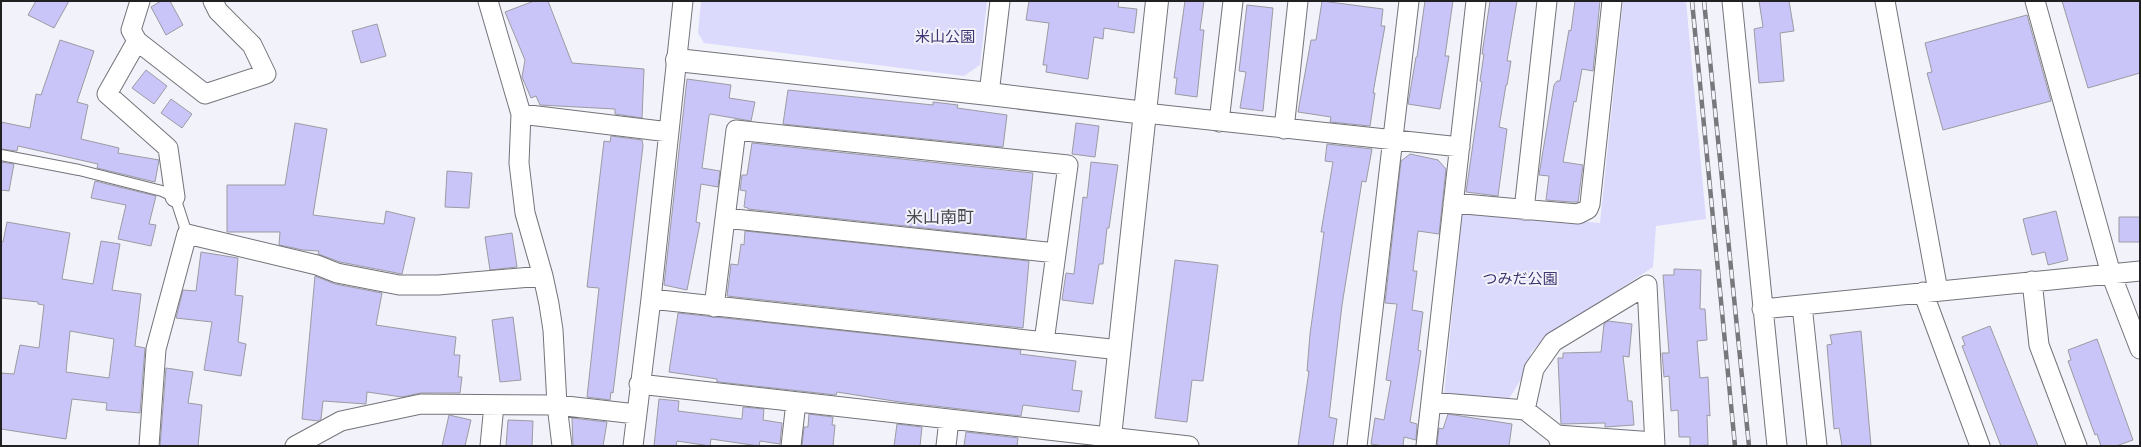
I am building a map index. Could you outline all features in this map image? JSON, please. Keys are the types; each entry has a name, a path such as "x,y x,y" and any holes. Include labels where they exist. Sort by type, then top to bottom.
{"street":[{"path":"140,1 131,30 136,41 205,94 266,74 252,45 218,11 213,1"},
{"path":"488,1 521,114 519,163 525,213 543,276 553,330 557,405 562,446"},
{"path":"633,446 651,298 683,1"},
{"path":"989,94 1000,1"},
{"path":"1110,441 1157,1"},
{"path":"1219,122 1233,1"},
{"path":"1284,129 1298,1"},
{"path":"1357,446 1409,1"},
{"path":"1426,446 1476,1"},
{"path":"1524,210 1547,1"},
{"path":"1453,203 1578,214 1588,209 1590,204 1612,1"},
{"path":"1732,1 1777,446"},
{"path":"1885,1 1930,291 1979,444"},
{"path":"2035,1 2111,274 2140,349"},
{"path":"136,41 107,94 168,148 175,197"},
{"path":"677,60 989,94 1219,122 1460,147"},
{"path":"521,114 669,132"},
{"path":"714,307 736,130 1068,165 1044,342"},
{"path":"725,218 1056,253"},
{"path":"149,446 156,349 187,234 317,265 337,273 400,286 438,285 543,276"},
{"path":"1762,309 2140,271"},
{"path":"2032,281 2039,345 2077,446"},
{"path":"1431,402 1525,410 1559,441 1654,444 1647,284 1553,342 1534,369 1525,410"},
{"path":"651,298 714,307 1120,350"},
{"path":"1802,305 1817,446"},
{"path":"640,384 949,420 1110,441 1189,446"},
{"path":"791,446 796,402"},
{"path":"295,446 341,421 421,404 557,405 636,414"},
{"path":"490,446 494,405"},
{"path":"946,446 949,420"}],"lane":[{"path":"1,155 79,170 162,191 175,197 187,234"}],"green space":[{"name":"米山公園","path":"701,1 987,1 980,65 964,76 704,43 698,33"},
{"name":"つみだ公園","path":"1623,1 1686,1 1706,219 1656,226 1653,267 1544,339 1531,352 1528,368 1507,402 1444,396 1462,214 1470,211 1600,223"}],"building":[{"path":"36,1 69,1 54,28 28,15"},
{"path":"161,1 170,1 183,25 166,35 151,7"},
{"path":"534,1 548,1 572,63 644,69 642,118 615,114 615,109 540,105 536,96 531,98 522,77 525,60 505,12"},
{"path":"1029,1 1119,1 1118,7 1137,9 1134,33 1104,28 1103,39 1094,37 1088,79 1046,72 1047,65 1043,65 1049,23 1026,20"},
{"path":"1185,1 1204,1 1200,30 1204,30 1197,97 1175,94 1177,78 1174,78"},
{"path":"1322,1 1383,9 1381,26 1385,26 1373,93 1375,93 1370,126 1330,122 1331,117 1298,112 1311,40 1316,40"},
{"path":"1425,1 1453,1 1445,56 1449,56 1440,109 1408,104 1417,57"},
{"path":"1490,1 1517,1 1507,61 1511,61 1499,127 1507,129 1498,196 1466,192 1482,82 1480,81 1484,54 1482,54"},
{"path":"1575,1 1600,1 1593,71 1582,69 1576,102 1574,101 1563,162 1583,165 1578,202 1546,200 1549,176 1539,175 1554,85 1557,81 1560,81 1569,30 1571,31"},
{"path":"1759,1 1789,1 1794,31 1780,33 1784,81 1759,83 1754,29 1763,27"},
{"path":"2062,1 2140,1 2140,73 2088,88"},
{"path":"1247,5 1273,8 1263,111 1240,108 1246,72 1239,71"},
{"path":"2027,15 2051,101 1943,130 1927,73 1932,72 1925,43"},
{"path":"377,24 386,56 361,63 352,31"},
{"path":"60,40 94,51 77,102 88,105 81,139 119,148 118,153 159,160 155,182 97,168 98,164 18,146 17,151 1,149 1,122 30,128 36,94 41,95"},
{"path":"146,70 167,86 154,104 132,88"},
{"path":"687,79 731,85 729,98 755,102 751,121 710,114 709,116 702,168 720,171 718,187 701,184 696,222 700,223 687,290 664,285"},
{"path":"788,90 933,105 933,102 958,105 957,108 1007,115 1003,147 783,124"},
{"path":"171,99 192,114 182,128 161,113"},
{"path":"295,123 327,129 313,215 384,224 386,211 415,218 402,274 340,262 318,254 319,251 303,250 279,245 280,232 227,232 227,185 285,185"},
{"path":"1076,123 1099,126 1095,157 1072,154"},
{"path":"611,136 642,140 643,146 613,393 611,392 610,400 587,397 599,288 587,287 604,141 610,142"},
{"path":"752,143 1033,173 1026,239 748,209 744,207 746,191 740,190 742,175 747,175"},
{"path":"1327,144 1372,149 1366,182 1362,181 1342,305 1329,417 1337,419 1333,446 1298,446 1309,371 1307,371 1310,334 1324,232 1321,232 1333,162 1325,161"},
{"path":"1410,154 1438,160 1446,169 1439,234 1418,231 1413,271 1417,271 1412,310 1423,312 1418,350 1421,351 1410,422 1417,424 1416,440 1404,437 1403,446 1384,446 1371,444 1375,418 1384,420 1391,381 1386,380 1397,304 1385,303 1401,161"},
{"path":"1,162 14,164 9,191 1,190"},
{"path":"1091,162 1118,165 1109,228 1107,228 1103,264 1099,264 1093,304 1062,300 1066,273 1074,274 1083,197 1087,198"},
{"path":"447,171 472,173 469,208 445,207"},
{"path":"95,181 156,196 149,224 156,225 151,246 118,239 126,205 91,198"},
{"path":"2056,211 2068,260 2048,265 2045,252 2032,255 2023,219"},
{"path":"2119,217 2140,217 2140,242 2119,242"},
{"path":"7,222 70,233 62,279 93,284 101,241 120,244 112,290 141,294 135,346 145,348 140,413 106,410 107,403 72,399 66,439 1,429 1,373 14,374 20,345 39,348 44,305 38,304 38,302 1,298 1,241 3,242","holes":["70,331 114,339 109,378 66,372"]},
{"path":"745,231 1029,261 1023,328 727,296 731,264 738,265 741,244 744,245"},
{"path":"512,233 517,267 490,270 485,237"},
{"path":"201,252 238,258 235,295 243,296 238,342 246,344 241,376 204,370 212,322 176,318 183,290 196,291"},
{"path":"1175,260 1218,265 1203,381 1192,380 1187,422 1155,418"},
{"path":"1674,269 1701,270 1700,309 1705,309 1707,340 1697,341 1700,378 1708,377 1710,416 1707,415 1708,445 1690,446 1690,437 1679,437 1678,410 1671,411 1669,376 1664,377 1662,353 1669,353 1663,275 1674,275"},
{"path":"315,276 335,284 382,293 376,325 456,337 454,355 460,355 458,377 462,377 460,393 421,393 402,397 367,392 366,404 323,401 321,419 318,421 302,419"},
{"path":"678,313 1021,350 1020,354 1076,361 1072,390 1082,391 1079,412 1023,405 1021,416 900,402 837,392 836,395 717,382 717,379 669,372"},
{"path":"513,317 521,380 500,382 492,320"},
{"path":"1608,321 1632,324 1629,357 1623,356 1628,401 1632,401 1634,425 1605,427 1605,423 1561,424 1558,358 1563,358 1563,353 1601,352 1604,324"},
{"path":"1990,326 2038,446 2001,446 1962,346 1965,345 1962,337"},
{"path":"1861,331 1871,446 1842,446 1839,428 1834,429 1827,345 1832,344 1830,335"},
{"path":"2097,339 2133,440 2116,446 2101,446 2097,434 2095,435 2068,361 2071,360 2068,350"},
{"path":"166,368 193,372 188,403 202,405 198,446 160,446"},
{"path":"659,399 679,401 678,411 742,419 743,407 764,409 763,420 782,423 780,444 760,441 759,446 711,439 710,446 677,441 676,446 654,446"},
{"path":"809,414 833,417 832,425 835,425 833,446 802,446 804,427 808,427"},
{"path":"1448,414 1512,424 1509,446 1440,446 1437,444 1439,428 1443,429"},
{"path":"449,415 471,420 465,446 442,446"},
{"path":"572,418 607,422 603,446 573,446"},
{"path":"508,420 533,421 532,446 506,446"},
{"path":"897,424 922,427 920,446 894,446"},
{"path":"966,432 1018,438 1017,446 964,446"}],"railway":[{"path":"1692,1 1735,446"},
{"path":"1704,1 1749,446"}],"district":[{"name":"米山南町","path":"940,217"}]}
